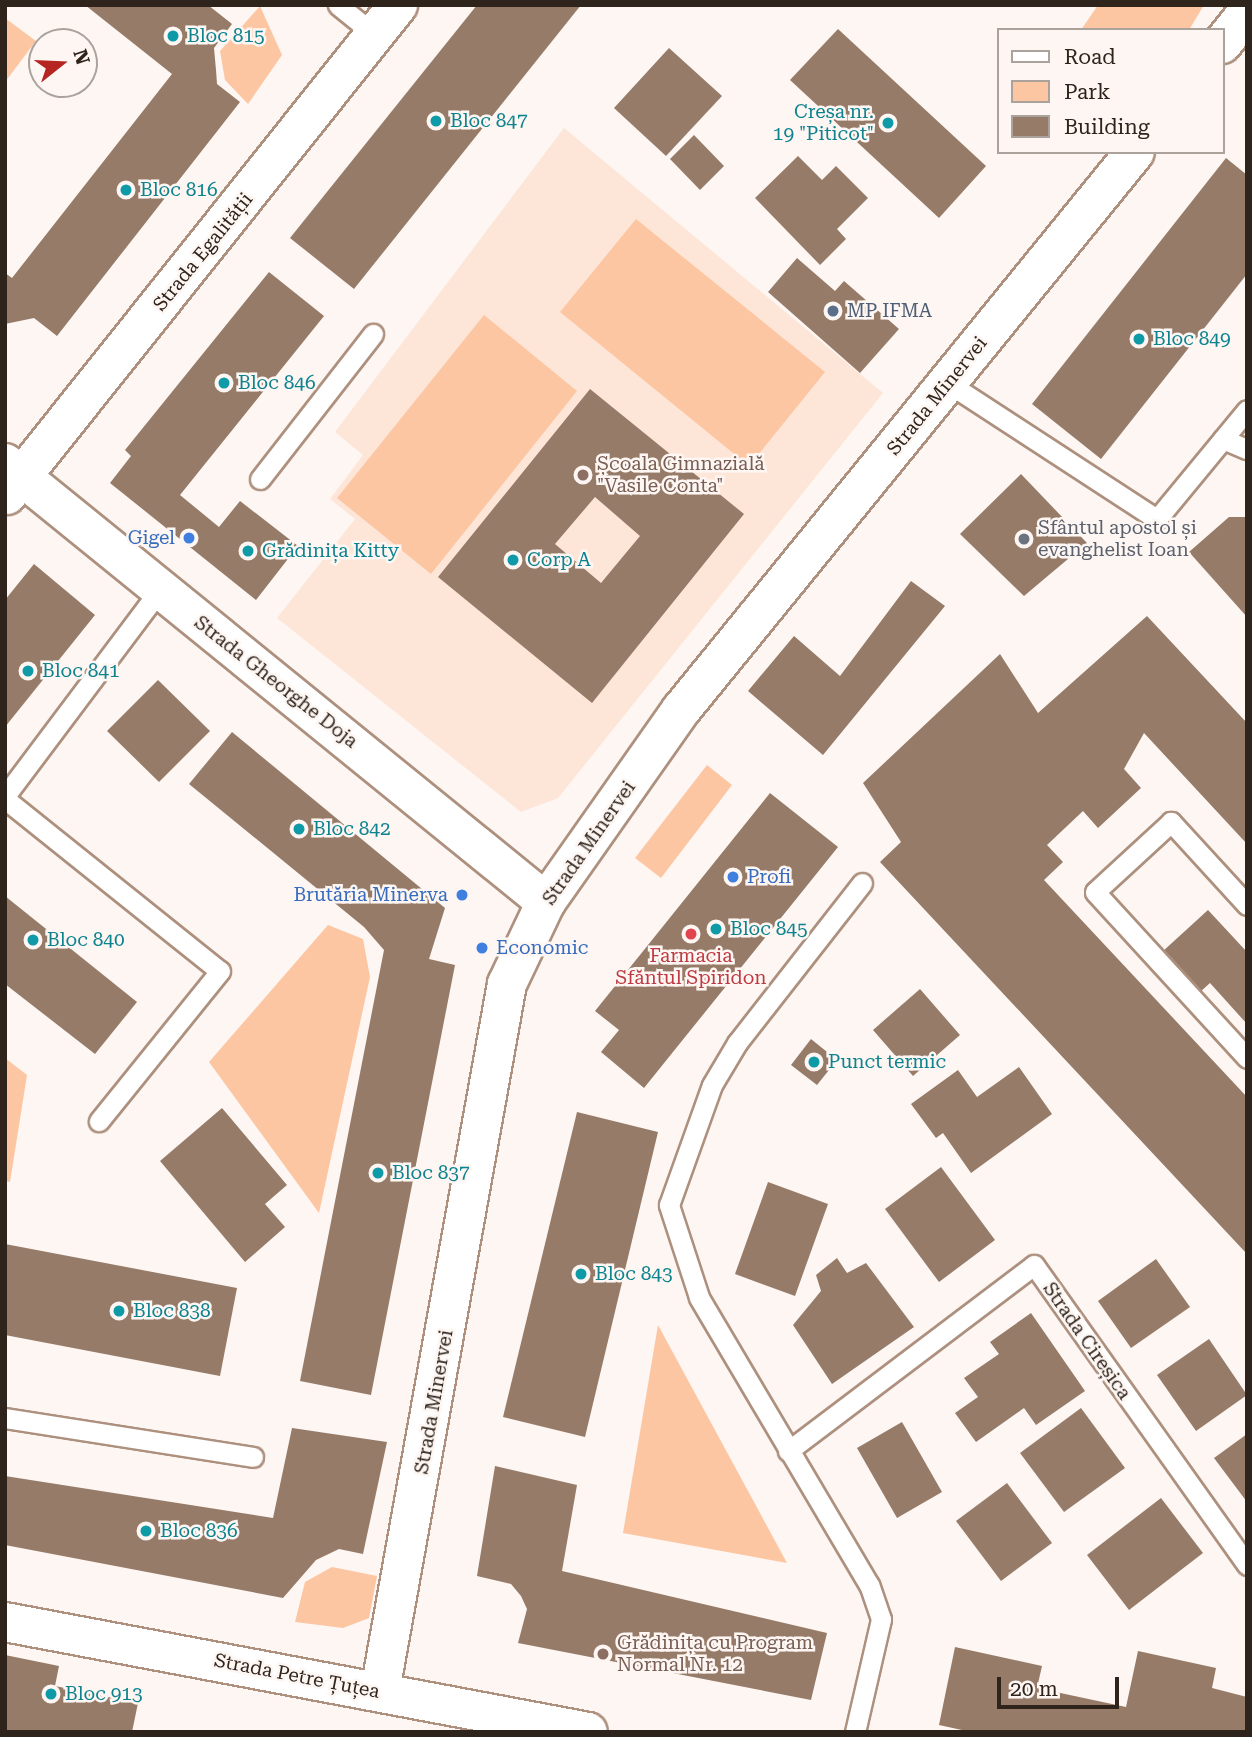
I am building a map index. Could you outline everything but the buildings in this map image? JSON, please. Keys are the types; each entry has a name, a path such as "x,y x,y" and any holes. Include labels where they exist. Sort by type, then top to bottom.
{"street":[{"name":"Strada Egalității","path":"11,479 398,5"},
{"path":"1224,42 1247,13"},
{"name":"Strada Minervei","path":"380,1690 508,984 546,902 681,710 1133,154"},
{"name":"Strada Gheorghe Doja","path":"11,479 159,591 546,902"},
{"name":"Strada Petre Țuțea","path":"5,1622 380,1690 588,1732"}],"lane":[{"path":"338,5 375,35"},
{"path":"260,479 373,334"},
{"path":"948,383 1157,519 1247,410"},
{"path":"1223,439 1247,449"},
{"path":"99,1121 220,971 5,797 159,591"},
{"path":"1247,905 1171,822 1095,892 1247,1058"},
{"path":"855,1732 881,1619 869,1585 699,1297 668,1205 712,1085 737,1043 862,883"},
{"name":"Strada Cireșica","path":"788,1451 1034,1265 1247,1565"},
{"path":"5,1418 253,1457"}],"shaded area":[{"name":"Școala Gimnazială \"Vasile Conta\"","path":"564,128 883,393 558,798 521,812 277,618 355,519 330,499 363,455 335,432"}],"green space":[{"path":"1098,5 1204,5 1190,28 1082,28"},
{"path":"260,6 282,55 248,104 225,80 220,51"},
{"path":"5,18 28,35 28,52 5,82"},
{"path":"636,219 825,372 749,466 560,312"},
{"path":"484,315 577,391 431,574 337,498"},
{"path":"707,765 732,785 661,878 635,858"},
{"path":"328,925 363,939 370,977 319,1213 209,1062"},
{"path":"5,1058 27,1075 10,1182 5,1181"},
{"path":"658,1325 787,1563 623,1533"},
{"path":"332,1567 377,1576 369,1618 343,1628 295,1622 305,1582"}],"place":[{"name":"Bloc 815","path":"173,36"},
{"name":"Bloc 847","path":"436,121"},
{"name":"Creșa nr. 19 \"Piticot\"","path":"888,123"},
{"name":"Bloc 816","path":"126,190"},
{"name":"MP IFMA","path":"833,311"},
{"name":"Bloc 849","path":"1139,339"},
{"name":"Bloc 846","path":"224,383"},
{"name":"Școala Gimnazială \"Vasile Conta\"","path":"583,475"},
{"name":"Gigel","path":"189,538"},
{"name":"Sfântul apostol și evanghelist Ioan","path":"1024,539"},
{"name":"Grădinița Kitty","path":"248,551"},
{"name":"Corp A","path":"513,560"},
{"name":"Bloc 841","path":"28,671"},
{"name":"Bloc 842","path":"299,829"},
{"name":"Profi","path":"733,877"},
{"name":"Brutăria Minerva","path":"462,895"},
{"name":"Bloc 845","path":"716,929"},
{"name":"Farmacia Sfăntul Spiridon","path":"691,934"},
{"name":"Bloc 840","path":"33,940"},
{"name":"Economic","path":"482,948"},
{"name":"Punct termic","path":"814,1062"},
{"name":"Bloc 837","path":"378,1173"},
{"name":"Bloc 843","path":"581,1274"},
{"name":"Bloc 838","path":"119,1311"},
{"name":"Bloc 836","path":"146,1531"},
{"name":"Grădinița cu Program Normal Nr. 12","path":"603,1654"},
{"name":"Bloc 913","path":"51,1694"}]}
